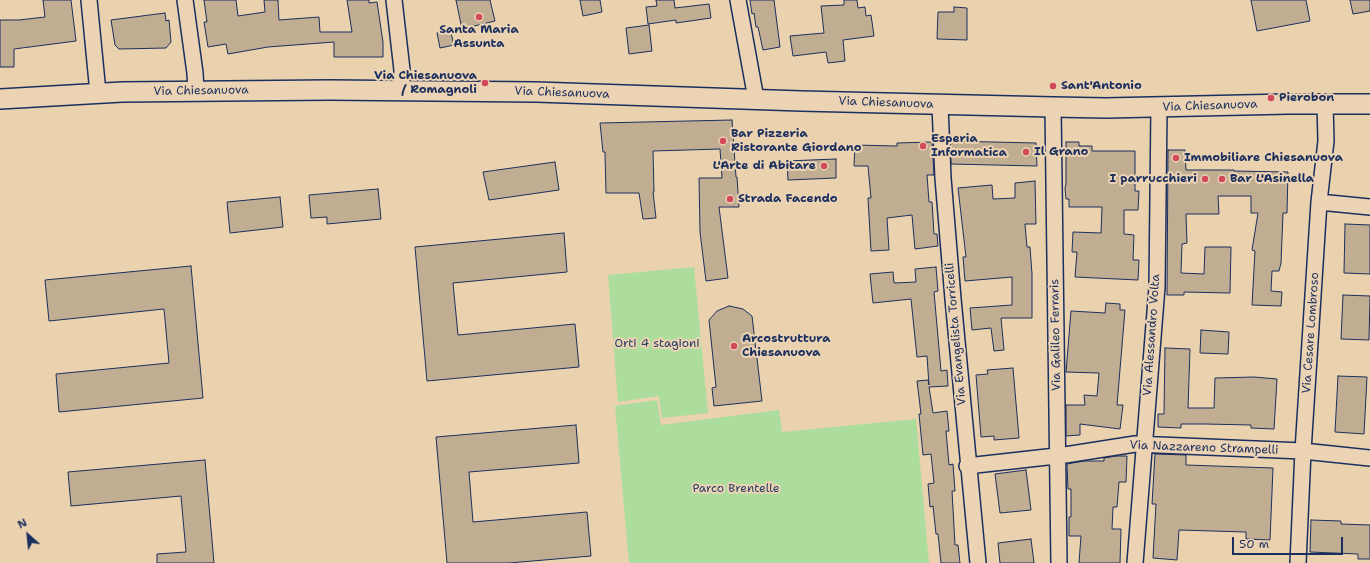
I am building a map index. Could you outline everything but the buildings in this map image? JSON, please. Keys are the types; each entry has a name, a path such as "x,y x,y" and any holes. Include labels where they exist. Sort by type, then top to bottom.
{"main road":[{"name":"Via Chiesanuova","path":"0,99 98,93 196,90 329,90 402,92 522,92 1053,107 1159,107 1325,103 1370,104"}],"street":[{"path":"89,0 98,93"},
{"path":"184,0 195,73 196,90"},
{"path":"394,0 402,70 402,92"},
{"path":"738,0 756,99"},
{"name":"Via Cesare Lombroso","path":"1298,563 1303,451 1319,202 1326,141 1325,103"},
{"name":"Via Evangelista Torricelli","path":"940,105 943,178 978,563"},
{"name":"Via Galileo Ferraris","path":"1053,107 1059,563"},
{"name":"Via Alessandro Volta","path":"1135,563 1156,287 1159,107"},
{"path":"1319,202 1370,207"},
{"name":"Via Nazzareno Strampelli","path":"968,466 1057,456 1135,444 1303,451 1370,458"}],"green space":[{"name":"Orti 4 stagioni","path":"694,267 708,413 662,418 659,396 618,402 608,275"},
{"name":"Parco Brentelle","path":"657,400 661,425 779,410 782,432 916,419 929,563 629,563 615,406"}],"place":[{"name":"Santa Maria Assunta","path":"479,17"},
{"name":"Via Chiesanuova / Romagnoli","path":"485,83"},
{"name":"Sant'Antonio","path":"1053,86"},
{"name":"Pierobon","path":"1271,98"},
{"name":"Bar Pizzeria Ristorante Giordano","path":"723,141"},
{"name":"Esperia Informatica","path":"923,146"},
{"name":"Il Grano","path":"1026,152"},
{"name":"Immobiliare Chiesanuova","path":"1176,158"},
{"name":"L'Arte di Abitare","path":"824,166"},
{"name":"I parrucchieri","path":"1205,179"},
{"name":"Bar L'Asinella","path":"1222,179"},
{"name":"Strada Facendo","path":"730,199"},
{"name":"Arcostruttura Chiesanuova","path":"734,346"}]}
